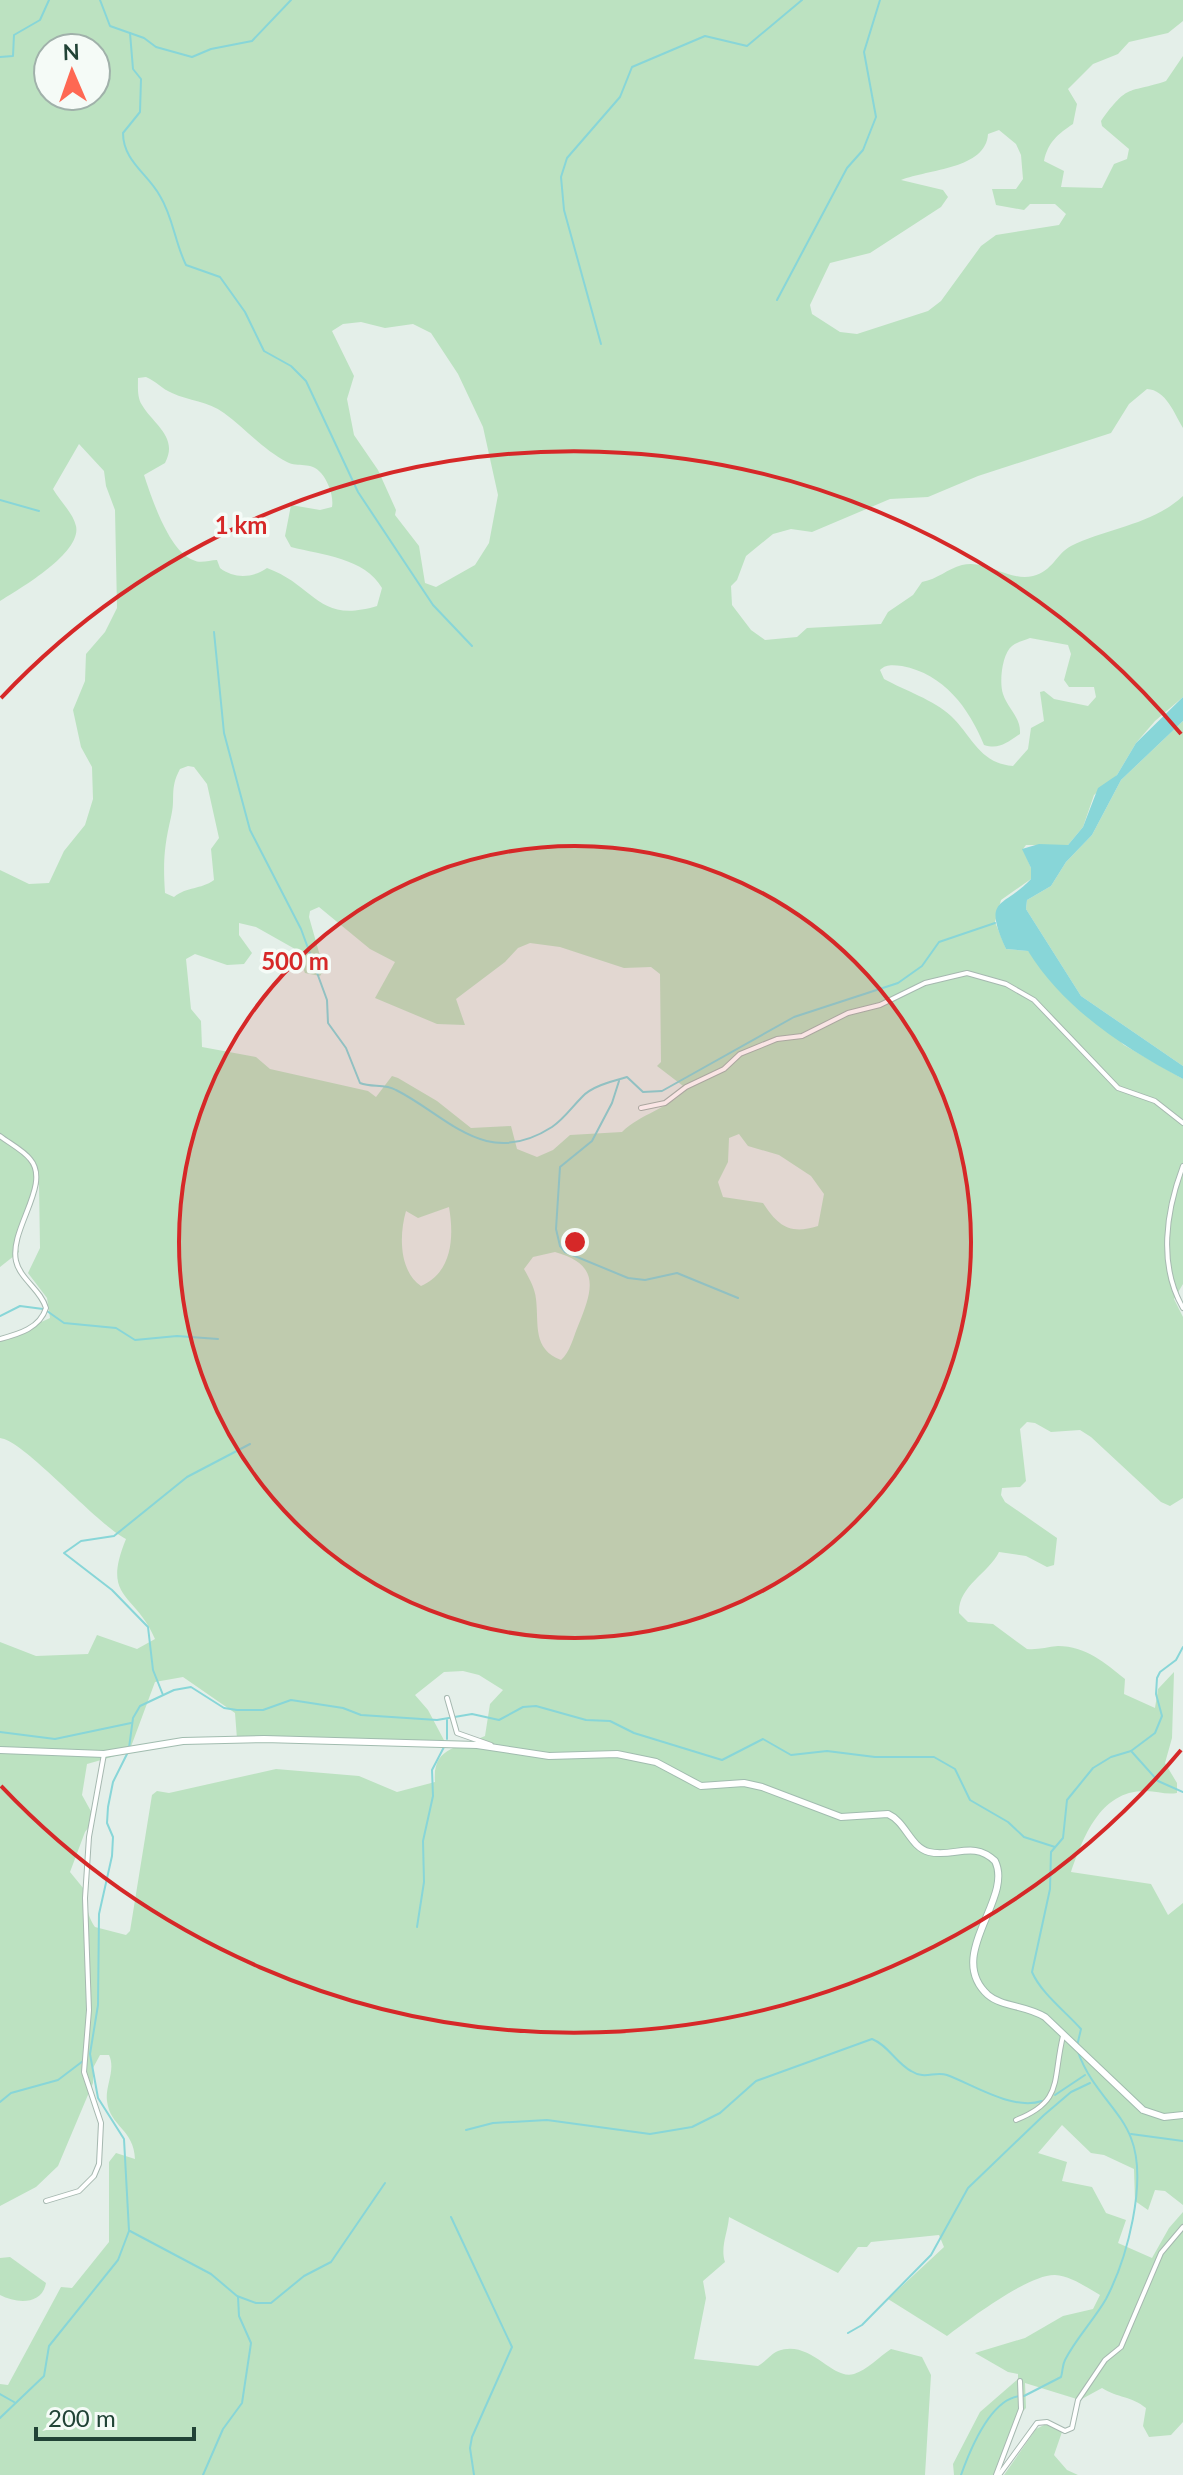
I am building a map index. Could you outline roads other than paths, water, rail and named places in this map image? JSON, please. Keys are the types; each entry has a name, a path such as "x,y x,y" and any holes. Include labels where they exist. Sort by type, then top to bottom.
{"main road":[{"path":"0,1750 104,1754 199,1740 413,1741 496,1747 549,1756 617,1754 642,1757 701,1786 744,1783 841,1817 888,1814 902,1824 919,1847 929,1852 969,1849 984,1852 995,1861 1000,1873 976,1945 977,1979 994,1999 1030,2007 1077,2044 1143,2110 1164,2117 1183,2115"}],"street":[{"path":"641,1108 665,1103 686,1087 724,1069 743,1053 777,1039 802,1036 925,983 967,973 1006,984 1034,1000 1118,1088 1155,1101 1183,1123"},
{"path":"0,1136 30,1159 34,1166 35,1189 18,1230 16,1258 46,1308 44,1316 30,1328 0,1339"},
{"path":"1183,1166 1167,1222 1172,1285 1183,1308"},
{"path":"447,1698 451,1721 457,1733 496,1747"},
{"path":"46,2201 64,2197 87,2185 94,2176 100,2152 101,2123 84,2072 89,2010 85,1898 89,1837 104,1754"},
{"path":"1016,2120 1040,2109 1052,2098 1064,2034"},
{"path":"997,2475 1037,2423 1047,2422 1065,2431 1072,2428 1078,2400 1103,2362 1121,2347 1161,2253 1183,2227"},
{"path":"997,2475 1021,2409 1020,2381"}],"water":[{"path":"1183,697 1183,721 1121,780 1092,835 1066,862 1051,886 1027,900 1026,909 1081,996 1183,1066 1183,1079 1096,1025 1059,991 1028,951 1006,949 999,932 996,911 1004,900 1031,879 1031,868 1022,849 1039,844 1068,845 1083,827 1098,788 1117,775 1136,743"}],"waterway":[{"path":"0,57 13,56 14,35 40,20 49,0"},
{"path":"100,0 110,26 144,38 156,47 192,57 211,49 252,41 291,0"},
{"path":"601,344 564,210 561,177 567,158 620,97 632,67 705,36 747,46 802,0"},
{"path":"777,300 847,168 863,150 876,117 864,52 880,0"},
{"path":"130,33 133,69 141,79 140,112 123,133 124,143 127,152 164,204 186,265 220,277 245,312 264,351 291,366 306,381 358,492 433,605 472,646"},
{"path":"0,500 39,511"},
{"path":"214,632 224,733 250,830 301,929 327,1000 328,1023 346,1048 360,1083 396,1090 468,1134 487,1141 507,1143 528,1139 556,1124 591,1090 627,1077 643,1092 662,1091 794,1017 898,983 922,966 939,942 995,923"},
{"path":"619,1081 612,1103 592,1141 560,1167 556,1229 560,1246 565,1252 628,1278 645,1280 677,1273 738,1298"},
{"path":"0,1316 20,1306 43,1309"},
{"path":"47,1311 64,1323 116,1328 135,1340 177,1336 218,1339"},
{"path":"163,1695 153,1670 148,1627 112,1590 64,1553 81,1541 114,1536 187,1477 250,1444"},
{"path":"1077,2046 1081,2029 1047,1995 1032,1972 1050,1889 1051,1852 1063,1838 1067,1800 1093,1768 1111,1757 1131,1751 1155,1733 1162,1716 1156,1694 1157,1678 1176,1660 1183,1647"},
{"path":"129,1748 133,1718 140,1706 174,1690 191,1687 224,1708 237,1710 263,1710 291,1700 343,1708 361,1715 437,1720 472,1714 499,1720 523,1707 536,1706 586,1720 610,1721 634,1733 722,1760 763,1739 791,1755 827,1751 875,1757 934,1757 955,1769 970,1800 1008,1822 1024,1837 1055,1847"},
{"path":"447,1720 447,1739"},
{"path":"0,1732 55,1739 131,1723"},
{"path":"417,1927 424,1882 423,1841 433,1796 432,1770 444,1747"},
{"path":"1132,1752 1158,1781 1183,1792"},
{"path":"0,2418 44,2376 49,2346 118,2260 129,2231 124,2139 98,2098 90,2054 98,2005 99,1914 112,1856 113,1837 107,1823 108,1807 113,1782 127,1754"},
{"path":"466,2130 493,2123 547,2120 650,2134 692,2127 720,2113 756,2081 872,2039 916,2074 947,2075 994,2096 1019,2103 1042,2101"},
{"path":"1024,2396 1061,2377 1069,2352 1101,2307 1114,2282 1133,2220 1137,2176 1131,2138 1090,2077 1078,2052"},
{"path":"0,2102 11,2093 58,2080 83,2061"},
{"path":"1055,2095 1085,2075"},
{"path":"848,2333 862,2325 931,2255 968,2188 1044,2115 1071,2092 1090,2083"},
{"path":"1131,2134 1183,2141"},
{"path":"130,2231 211,2274 237,2296 256,2303 271,2303 304,2276 331,2262 385,2183"},
{"path":"451,2217 512,2347 472,2437 470,2448 474,2475"},
{"path":"203,2475 223,2429 242,2403 251,2343 239,2316 238,2297"},
{"path":"0,2394 14,2402"},
{"path":"961,2475 976,2440 991,2416 1009,2399 1020,2396"}]}
